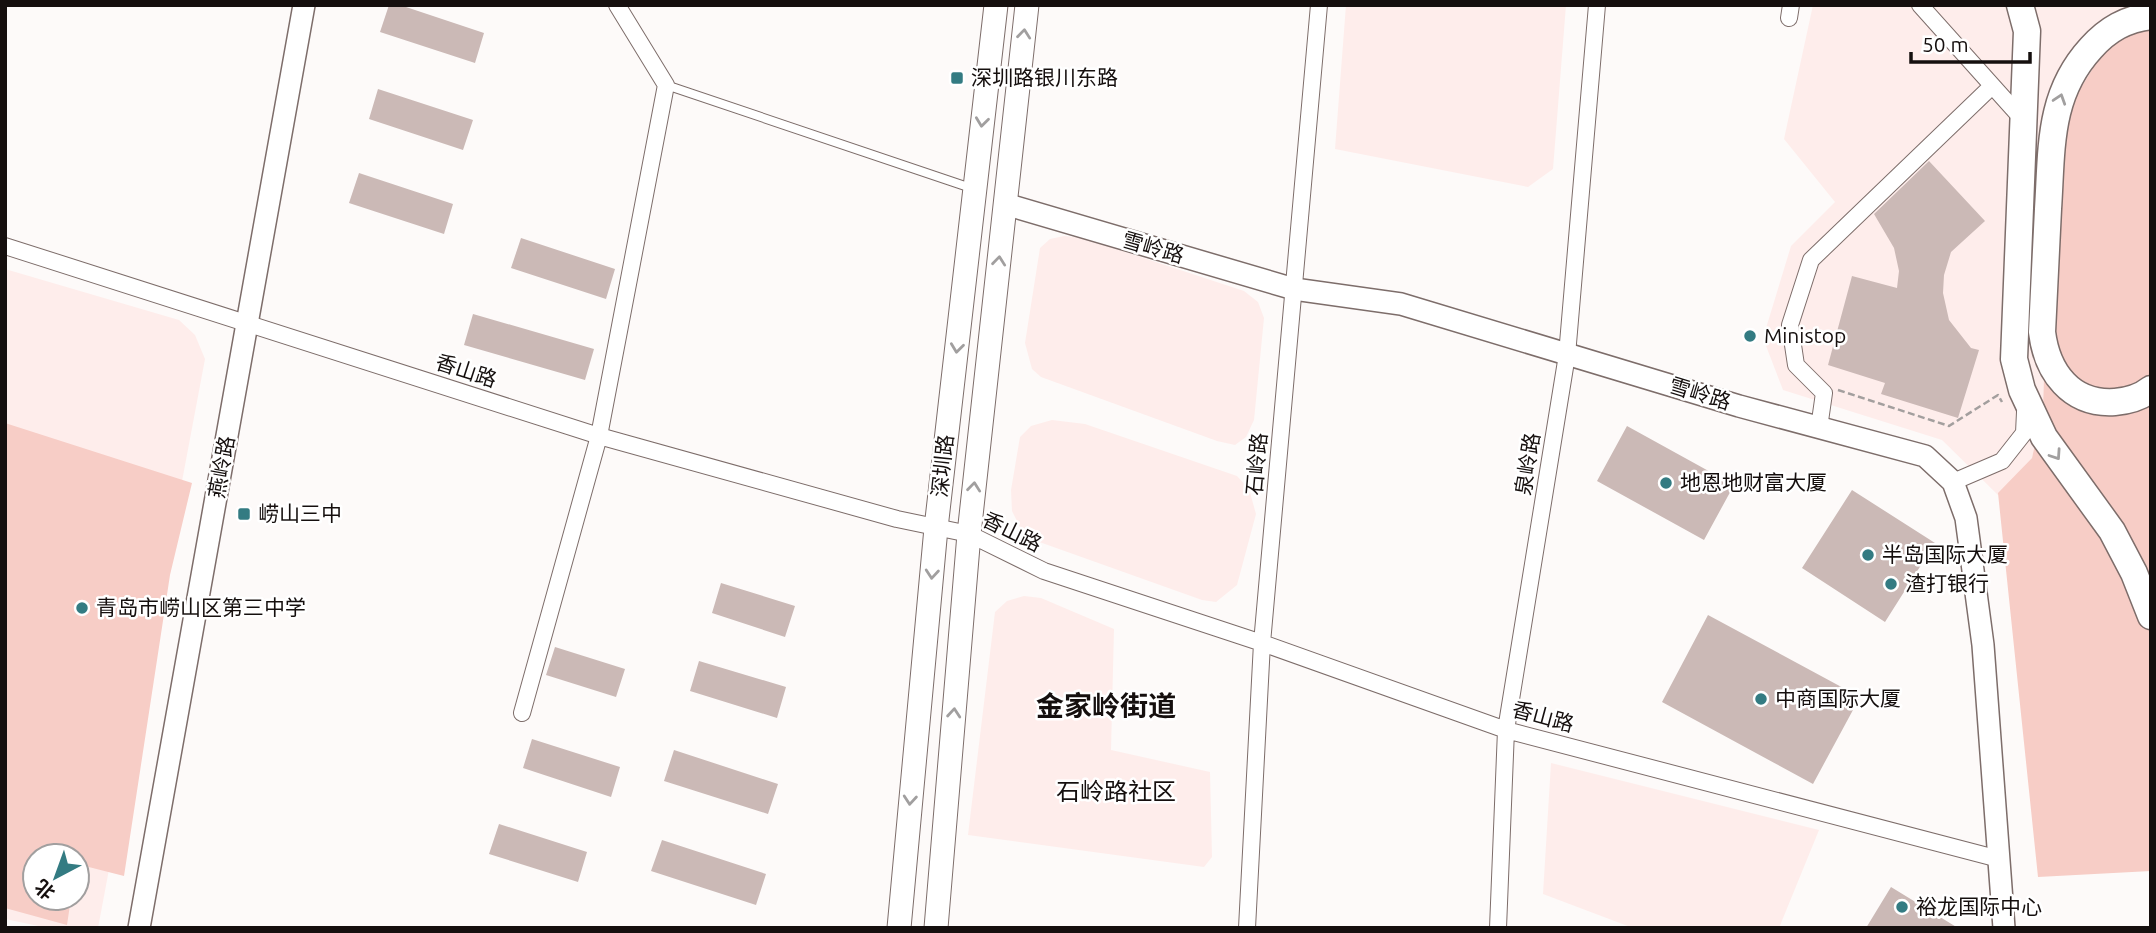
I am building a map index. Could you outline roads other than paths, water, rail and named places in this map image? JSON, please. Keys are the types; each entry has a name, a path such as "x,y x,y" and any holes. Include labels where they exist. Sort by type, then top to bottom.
{"main road":[{"name":"深圳路","path":"898,928 936,528 996,5"},
{"name":"深圳路","path":"936,928 969,534 1027,5"},
{"path":"2020,5 2027,31 2014,359 2022,390 2044,437 2112,531 2134,573 2151,616"},
{"path":"2151,16 2136,18 2114,27 2080,60 2066,81 2053,127 2042,332 2046,357 2051,367 2073,391 2090,400 2127,401 2151,389"}],"street":[{"name":"燕岭路","path":"139,928 304,5"},
{"path":"522,713 599,436 666,85 617,5"},
{"name":"石岭路","path":"1247,928 1262,643 1319,5"},
{"name":"泉岭路","path":"1499,928 1506,730 1567,355 1597,5"},
{"path":"1920,5 2016,112"},
{"path":"1819,428 1824,393 1796,365 1790,325 1811,260 1992,86"},
{"path":"2026,382 2036,134 2031,129"},
{"name":"雪岭路","path":"1005,204 1294,289 1401,304 1567,355 1925,456 1953,482 1966,518 1983,645 2004,928"},
{"name":"香山路","path":"5,246 599,436 936,528 969,534 1044,571 1262,643 1506,730 1999,859"},
{"path":"1953,482 2002,461 2024,433 2025,412"}],"lane":[{"path":"666,85 975,189"}],"place":[{"name":"深圳路银川东路","path":"957,78"},
{"name":"Ministop","path":"1750,336"},
{"name":"地恩地财富大厦","path":"1666,483"},
{"name":"崂山三中","path":"244,514"},
{"name":"半岛国际大厦","path":"1868,555"},
{"name":"渣打银行","path":"1891,584"},
{"name":"青岛市崂山区第三中学","path":"82,608"},
{"name":"中商国际大厦","path":"1761,699"},
{"name":"裕龙国际中心","path":"1902,907"}],"district":[{"name":"金家岭街道","path":"1106,706"},
{"name":"石岭路社区","path":"1116,792"}]}
